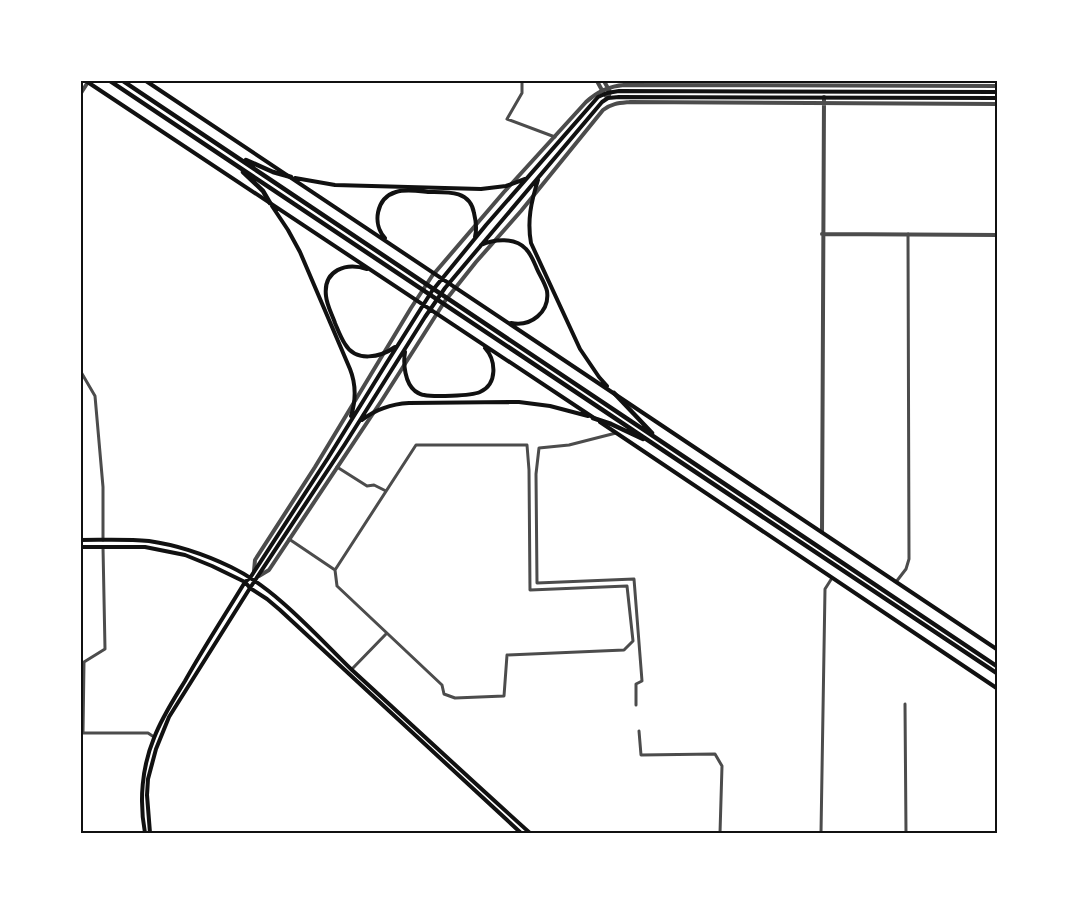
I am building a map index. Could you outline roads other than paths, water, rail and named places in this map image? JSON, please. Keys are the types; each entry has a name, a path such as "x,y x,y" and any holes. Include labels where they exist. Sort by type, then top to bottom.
{"highway":[{"path":"110,81 414,279 462,307 998,674"},
{"path":"123,81 414,279 458,313 998,667"},
{"path":"236,156 291,177"},
{"path":"232,162 263,191 270,202"},
{"path":"614,393 660,444"},
{"path":"593,418 660,444"}],"main road":[{"path":"146,81 998,650"},
{"path":"87,82 998,689"},
{"path":"824,86 824,97"},
{"path":"145,833 142,794 145,769 154,737 200,655 245,582 250,578 328,458 432,291 603,92 609,90 824,86 998,92"},
{"path":"150,833 148,779 162,733 175,707 445,288 598,106 609,98 619,97 998,98"},
{"path":"291,177 327,184 482,189 511,185 531,174"},
{"path":"540,176 530,207 529,225 533,249 580,349 599,377 614,393"},
{"path":"392,245 381,234 377,216 381,203 386,197 395,192 404,191 451,192 460,195 471,205 476,225 473,242"},
{"path":"270,202 300,252 351,369 355,400 348,424"},
{"path":"478,247 495,241 511,241 519,244 530,255 547,292 544,307 538,316 520,324 506,321"},
{"path":"373,271 352,266 337,270 328,282 326,297 328,305 346,347 353,352 361,356 371,356 382,354 398,345"},
{"path":"406,347 404,365 410,386 416,392 421,395 468,395 481,392 492,378 491,356 480,343"},
{"path":"359,423 375,411 401,404 519,402 550,406 593,418"},
{"path":"81,540 143,541 170,545 233,567 255,581 283,604 530,833"},
{"path":"81,547 145,547 185,555 245,582 280,610 521,833"}],"street":[{"path":"522,81 522,93 507,119 555,137"},
{"path":"597,81 609,98"},
{"path":"604,81 609,90 611,104"},
{"path":"81,93 87,82"},
{"path":"824,86 998,86"},
{"path":"254,572 255,560 432,276 586,102 603,92"},
{"path":"822,532 824,97"},
{"path":"259,576 269,570 445,301 603,110 611,104 630,102 998,104"},
{"path":"822,234 998,235"},
{"path":"896,582 906,569 909,559 908,234"},
{"path":"81,372 95,396 103,487 103,540"},
{"path":"616,433 569,445 539,448 536,474 537,583 634,579 642,681 636,684 636,705"},
{"path":"527,445 530,590 627,586 633,641 624,650 507,655 504,696 455,698 444,694 441,684 337,586 335,570 386,491 416,446 527,445"},
{"path":"337,467 367,486 374,485 386,491"},
{"path":"289,539 335,570"},
{"path":"103,547 105,649 84,662 82,733 147,733 154,737"},
{"path":"821,833 825,589 832,578"},
{"path":"352,669 387,633"},
{"path":"905,704 906,833"},
{"path":"639,731 641,755 715,754 722,766 720,833"}]}
